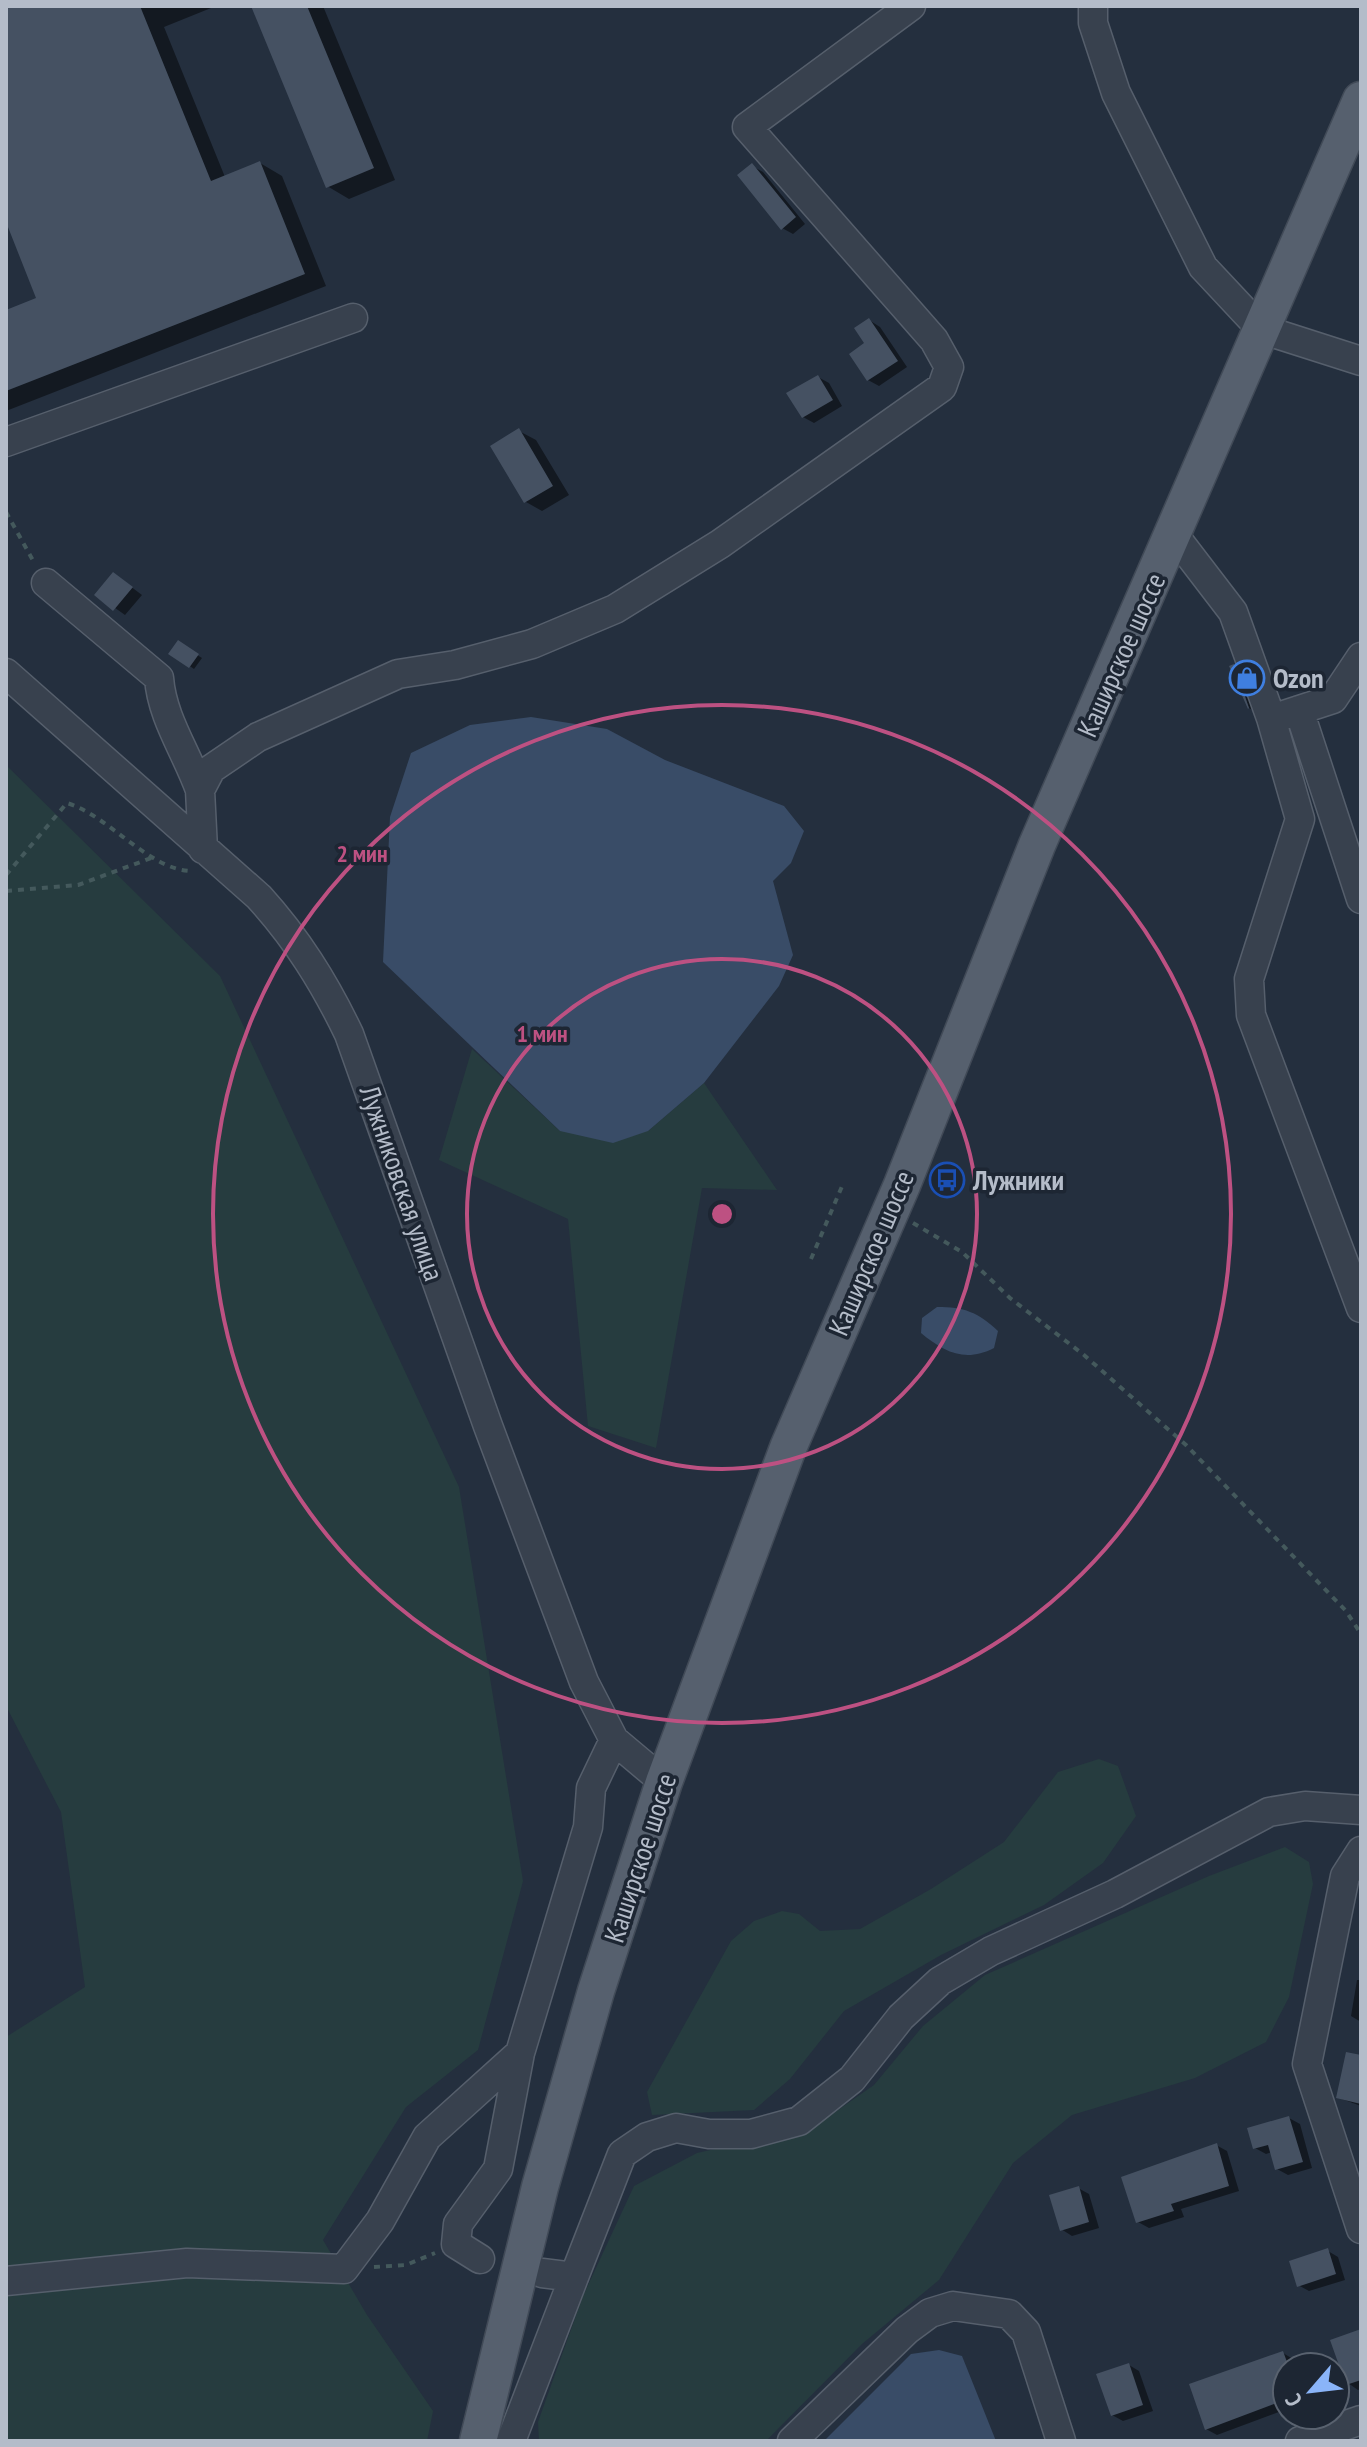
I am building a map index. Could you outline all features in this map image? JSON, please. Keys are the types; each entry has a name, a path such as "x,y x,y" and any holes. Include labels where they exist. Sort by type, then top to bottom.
{"main road":[{"name":"Каширское шоссе","path":"478,2441 544,2172 596,1991 664,1782 788,1448 902,1185 1037,845 1361,100"}],"street":[{"path":"200,790 211,769 258,737 347,694 398,674 455,665 532,644 615,609 720,544 942,387 949,367 934,340 747,127 911,6"},
{"path":"1089,12 1116,93 1203,267 1261,329 1361,361"},
{"path":"6,442 353,318"},
{"path":"1174,535 1233,612 1271,718 1300,819 1249,979 1251,1015 1361,1308"},
{"path":"46,583 159,678 161,706 188,756 200,790 212,858"},
{"path":"1333,699 1361,657"},
{"name":"Лужниковская улица","path":"6,673 259,897 290,931 323,980 349,1034 584,1682 614,1740 664,1782"},
{"path":"1271,718 1361,692"},
{"path":"1299,710 1361,899"},
{"path":"480,2259 456,2244 458,2224 498,2169 520,2053 588,1827 591,1788 614,1740"},
{"path":"511,2441 622,2154 647,2137 676,2128 709,2134 751,2134 799,2121 852,2079 901,2017 940,1981 991,1951 1115,1894 1269,1812 1305,1806 1361,1810"},
{"path":"1361,1851 1345,1876 1307,2064 1361,2229"},
{"path":"6,2281 187,2263 344,2269 380,2221 427,2137 520,2053"},
{"path":"542,2273 574,2277"},
{"path":"792,2441 897,2338 930,2313 953,2306 1009,2314 1026,2332 1061,2441"},
{"path":"1300,2441 1361,2420"}],"path":[{"path":"6,512 46,583"},
{"path":"6,875 67,803 84,808 154,857 187,871 212,858"},
{"path":"6,891 78,885 154,857"},
{"path":"811,1259 843,1184"},
{"path":"911,1221 962,1252 1010,1298 1084,1355 1186,1445 1346,1611 1361,1634"},
{"path":"344,2269 406,2265 456,2244"}],"green space":[{"path":"6,765 220,976 459,1487 523,1881 478,2050 406,2107 323,2240 367,2315 433,2411 427,2441 6,2441 6,2037 85,1987 61,1812 6,1706"},
{"path":"472,1049 560,1131 648,1131 704,1083 777,1190 702,1188 656,1448 588,1426 568,1219 439,1160"},
{"path":"1099,1759 1118,1766 1136,1816 1103,1863 1044,1905 941,1955 844,2011 790,2079 754,2110 652,2115 647,2092 731,1941 754,1921 782,1911 799,1914 820,1931 860,1929 931,1889 1004,1842 1058,1772"},
{"path":"1285,1847 1309,1862 1313,1884 1289,1997 1266,2042 1195,2078 1072,2115 1013,2163 939,2280 862,2344 766,2441 539,2441 538,2422 583,2296 634,2186 697,2153 815,2126 874,2085 923,2026 985,1975 1209,1876"}],"water":[{"path":"531,717 607,729 665,760 784,806 804,831 791,863 773,881 793,955 779,986 704,1083 648,1131 613,1143 560,1131 383,962 390,817 411,753 470,725"},
{"path":"937,1307 963,1310 984,1319 998,1331 994,1348 964,1355 930,1340 921,1333 922,1318"},
{"path":"939,2350 962,2356 996,2441 824,2441 911,2354"}],"building":[{"path":"6,6 140,6 211,181 260,161 305,274 6,391 6,310 36,298 6,222"},
{"path":"251,6 307,6 374,168 326,188"},
{"path":"752,163 796,217 781,230 737,175"},
{"path":"869,318 898,361 867,381 849,354 864,343 854,328"},
{"path":"818,375 833,400 802,418 786,393"},
{"path":"519,428 553,486 524,503 490,446"},
{"path":"113,572 133,587 113,611 94,595"},
{"path":"178,640 199,654 189,668 168,654"},
{"path":"1234,664 1249,708 1248,709 1229,666"},
{"path":"1346,2052 1361,2055 1361,2104 1336,2098"},
{"path":"1289,2116 1303,2162 1275,2170 1268,2145 1253,2149 1247,2128"},
{"path":"1217,2143 1229,2186 1171,2204 1174,2211 1136,2223 1121,2177"},
{"path":"1079,2186 1089,2222 1060,2231 1049,2195"},
{"path":"1328,2248 1336,2274 1297,2287 1289,2261"},
{"path":"1361,2329 1361,2380 1351,2383 1351,2351 1334,2351 1330,2340"},
{"path":"1271,2355 1271,2405 1205,2430 1189,2384"},
{"path":"1129,2363 1143,2405 1111,2416 1096,2374"}],"place":[{"name":"Ozon","path":"1247,678"},
{"name":"Лужники","path":"947,1180"}]}
